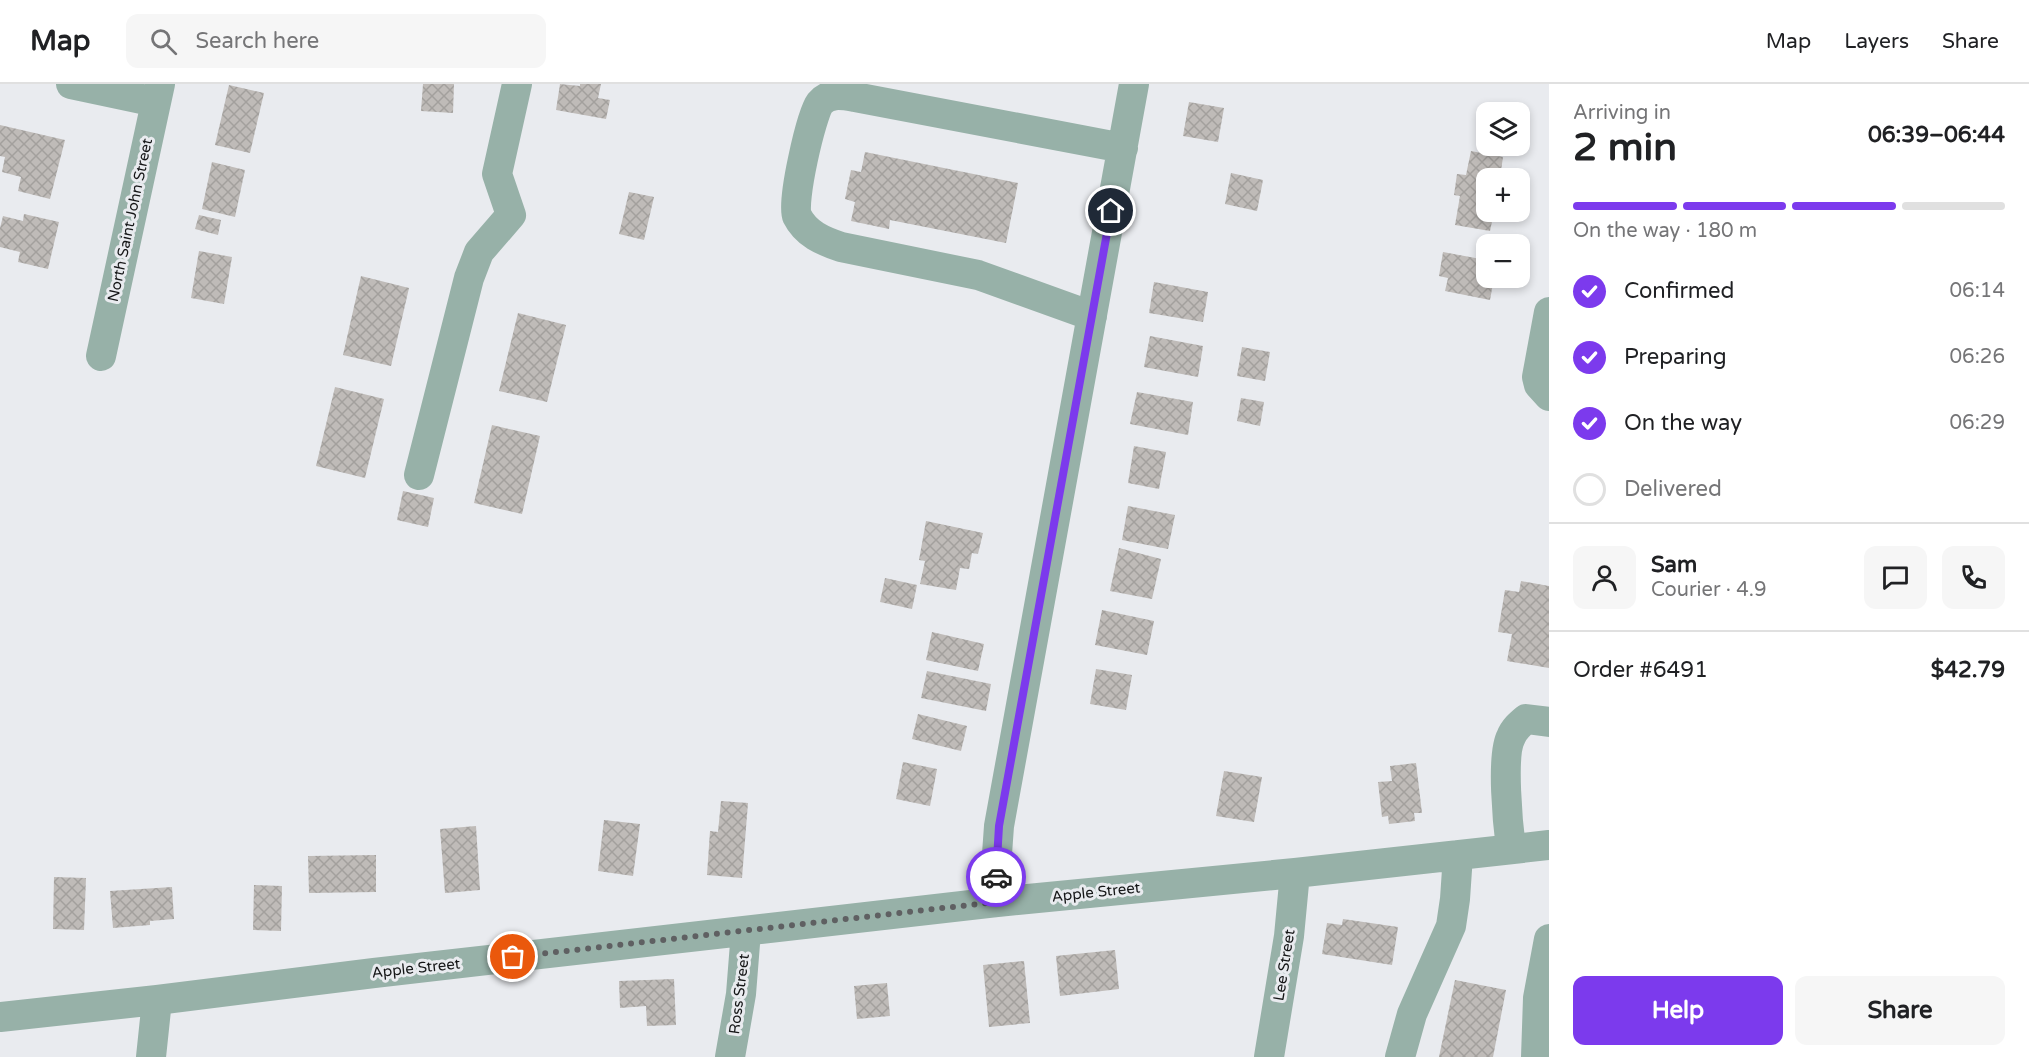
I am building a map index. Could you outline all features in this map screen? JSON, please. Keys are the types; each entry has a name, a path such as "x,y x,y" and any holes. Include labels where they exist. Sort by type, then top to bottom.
{"street":[{"path":"71,84 158,93"},
{"path":"419,476 469,278 479,252 511,215 497,174 517,84"},
{"path":"996,902 999,826 1134,84"},
{"name":"North Saint John Street","path":"101,356 158,93"},
{"path":"1092,316 978,275 841,247 822,241 805,228 795,213 796,194 813,118 821,102 830,95 855,97 1123,148"},
{"path":"1549,312 1537,377 1539,385 1549,396"},
{"path":"1511,849 1506,813 1507,749 1510,738 1526,719 1549,722"},
{"name":"Apple Street","path":"0,1017 996,902 1295,873 1549,845"},
{"path":"1400,1057 1412,1014 1451,926 1458,855"},
{"name":"Lee Street","path":"1269,1057 1289,936 1295,873"},
{"name":"Ross Street","path":"730,1057 741,994 746,931"},
{"path":"1536,1057 1538,998 1549,939"},
{"path":"151,1057 157,1000"}],"building":[{"path":"423,84 454,84 453,113 421,111"},
{"path":"560,84 580,86 580,84 601,84 598,98 610,100 606,119 556,110"},
{"path":"229,85 264,93 250,153 215,145"},
{"path":"1189,102 1224,108 1218,142 1183,136"},
{"path":"0,125 65,140 50,199 18,191 21,177 2,172 5,157 0,156"},
{"path":"1471,151 1476,152 1476,156 1503,157 1501,168 1476,168 1476,222 1492,222 1490,231 1455,225 1460,196 1454,195 1457,174 1466,175"},
{"path":"865,152 1018,183 1006,243 890,220 889,229 851,221 855,202 845,199 851,170 861,172"},
{"path":"212,162 245,170 235,217 202,209"},
{"path":"1231,173 1263,180 1257,211 1225,204"},
{"path":"629,192 654,197 644,240 619,234"},
{"path":"24,214 59,222 48,269 18,262 20,252 0,247 0,228 3,216 23,221"},
{"path":"199,215 221,220 218,235 195,229"},
{"path":"199,251 232,257 224,304 191,298"},
{"path":"1443,252 1476,258 1476,288 1492,288 1490,300 1445,291 1448,278 1439,276"},
{"path":"361,276 409,288 391,366 343,355"},
{"path":"1154,282 1208,292 1203,322 1149,313"},
{"path":"518,313 566,325 547,402 499,391"},
{"path":"1150,336 1203,346 1198,377 1144,367"},
{"path":"1242,347 1270,352 1265,381 1237,376"},
{"path":"335,387 384,399 365,478 316,466"},
{"path":"1137,392 1193,402 1188,435 1130,424"},
{"path":"1241,398 1264,402 1260,426 1237,421"},
{"path":"492,425 540,436 522,514 474,503"},
{"path":"1134,446 1166,452 1159,489 1128,483"},
{"path":"403,491 434,498 428,527 397,520"},
{"path":"1128,506 1175,515 1168,549 1122,540"},
{"path":"926,521 983,533 978,554 972,553 969,569 960,568 956,590 920,584 925,561 919,560"},
{"path":"1119,548 1161,559 1152,599 1110,591"},
{"path":"885,578 917,585 912,609 880,602"},
{"path":"1521,581 1549,586 1549,668 1507,661 1512,634 1498,632 1505,590 1519,592"},
{"path":"1102,610 1154,621 1147,655 1095,645"},
{"path":"932,632 984,644 978,671 926,660"},
{"path":"1096,669 1132,675 1126,710 1090,704"},
{"path":"927,671 991,684 986,711 921,698"},
{"path":"918,714 967,726 961,751 912,739"},
{"path":"903,762 937,769 930,806 896,799"},
{"path":"1416,763 1422,813 1414,813 1415,821 1389,824 1388,816 1382,817 1378,782 1392,781 1390,766"},
{"path":"1224,771 1262,777 1254,822 1216,816"},
{"path":"721,801 748,803 742,878 707,875 710,831 718,832"},
{"path":"604,820 640,824 633,876 598,871"},
{"path":"476,826 480,890 445,893 440,829"},
{"path":"376,855 376,892 309,893 308,856"},
{"path":"54,877 86,878 84,930 53,929"},
{"path":"254,885 282,886 281,931 253,930"},
{"path":"172,887 174,919 150,921 150,925 113,928 110,891"},
{"path":"1343,919 1398,927 1392,965 1322,954 1327,923 1342,925"},
{"path":"1115,950 1119,989 1060,996 1056,956"},
{"path":"1024,961 1030,1023 989,1027 983,965"},
{"path":"674,979 676,1025 647,1026 646,1006 620,1008 619,981"},
{"path":"1455,980 1506,990 1493,1057 1439,1057"},
{"path":"887,983 890,1016 857,1019 854,986"}],"way so far":[{"path":"513,957 996,902 996,877"}],"route":[{"path":"996,877 999,826 1111,211"}]}
